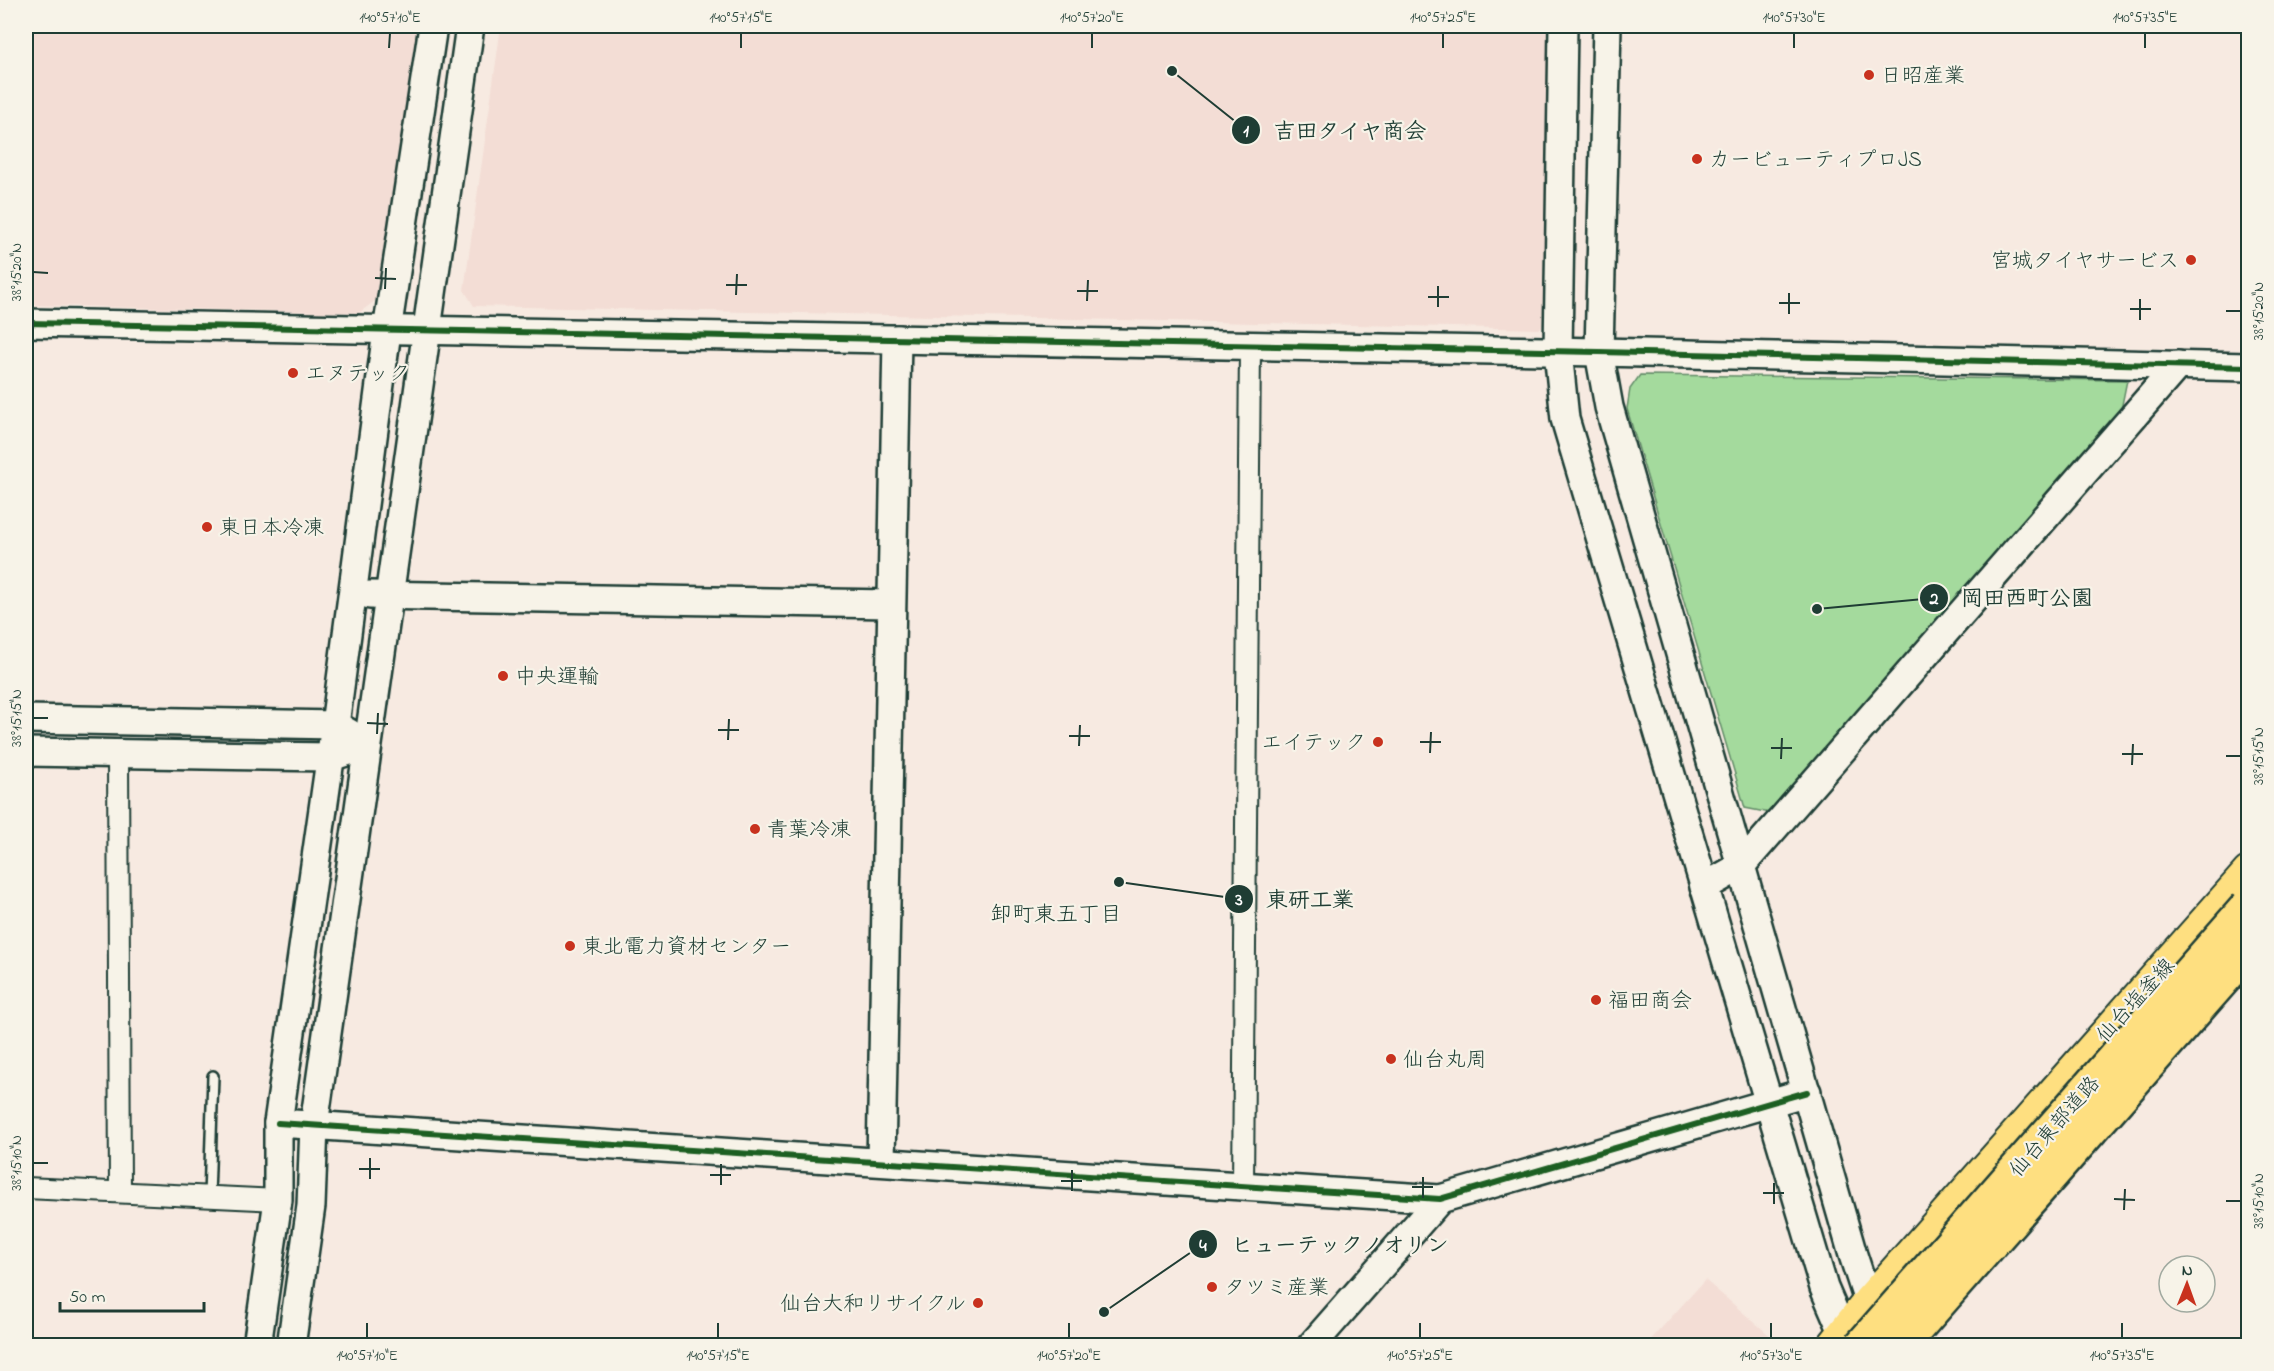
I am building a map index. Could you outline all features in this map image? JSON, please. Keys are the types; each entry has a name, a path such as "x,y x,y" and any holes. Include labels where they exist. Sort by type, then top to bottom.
{"highway":[{"name":"仙台東部道路","path":"1848,1342 2248,906"},
{"name":"仙台東部道路","path":"1913,1345 2248,951"}],"main road":[{"name":"仙台塩釜線","path":"1848,1342 1868,1300 2248,872"},
{"path":"1913,1345 2248,974"}],"street":[{"path":"257,1346 278,1200 278,1123 335,725 387,331 433,26"},
{"path":"291,1346 311,1206 314,1125 470,26"},
{"path":"1563,26 1558,351 1565,419 1824,1288 1848,1342"},
{"path":"1607,26 1599,352 1609,408 1868,1300 1913,1345"},
{"path":"26,324 1558,351 2248,367"},
{"path":"881,1161 897,339"},
{"path":"1244,1186 1250,346"},
{"path":"1704,887 1741,866 2178,365"},
{"path":"352,596 891,604"},
{"path":"26,719 335,725 367,744"},
{"path":"26,752 330,757 367,744"},
{"path":"118,754 120,1192"},
{"path":"278,1123 1440,1199 1807,1092"},
{"path":"26,1188 278,1200"},
{"path":"1311,1346 1440,1199"}],"lane":[{"path":"209,1197 213,1076"}],"shaded area":[{"path":"26,26 418,26 380,297 359,313 26,305"},
{"path":"501,26 1553,26 1549,321 1539,329 474,306 464,290"},
{"path":"1705,1280 1781,1345 1646,1345"}],"green space":[{"path":"1640,375 2127,380 2121,410 1770,813 1745,808 1627,409 1630,389"}],"cycle path":[{"path":"26,323 1599,352 2248,367"},
{"path":"278,1123 1440,1199 1807,1092"}],"place":[{"name":"吉田タイヤ商会","path":"1172,71"},
{"name":"日昭産業","path":"1869,75"},
{"name":"カービューティプロJS","path":"1697,159"},
{"name":"宮城タイヤサービス","path":"2191,260"},
{"name":"エヌテック","path":"293,373"},
{"name":"東日本冷凍","path":"207,527"},
{"name":"岡田西町公園","path":"1817,609"},
{"name":"中央運輸","path":"503,676"},
{"name":"エイテック","path":"1378,742"},
{"name":"青葉冷凍","path":"755,829"},
{"name":"東研工業","path":"1119,882"},
{"name":"東北電力資材センター","path":"570,946"},
{"name":"福田商会","path":"1596,1000"},
{"name":"仙台丸周","path":"1391,1059"},
{"name":"タツミ産業","path":"1212,1287"},
{"name":"仙台大和リサイクル","path":"978,1303"},
{"name":"ヒューテックノオリン","path":"1104,1312"}],"district":[{"name":"卸町東五丁目","path":"1056,913"}]}
